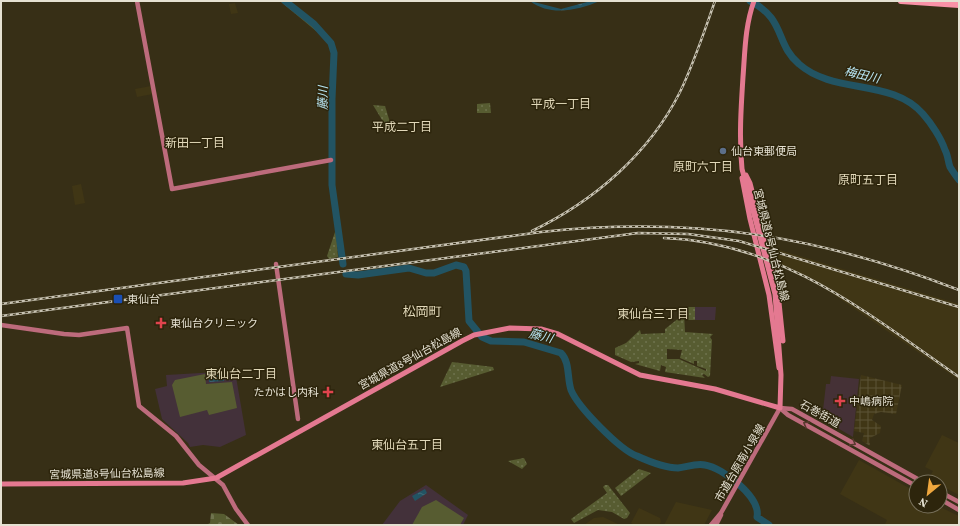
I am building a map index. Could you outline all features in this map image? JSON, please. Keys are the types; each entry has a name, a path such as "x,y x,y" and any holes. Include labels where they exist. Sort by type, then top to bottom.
{"highway":[{"path":"901,1 940,2 959,5"}],"main road":[{"name":"宮城県道8号仙台松島線","path":"1,484 183,483 216,478 474,335 520,328 550,331 640,375 711,388 780,408 781,375 775,294 742,169 740,130 747,28 754,1"},
{"path":"742,169 750,182 778,293 783,341"}],"street":[{"path":"137,1 172,189 331,160"},
{"path":"276,264 298,419"},
{"path":"1,325 79,335 127,328 139,406 176,436 199,465 223,485 236,509 248,525"},
{"name":"市道台原南小泉線","path":"711,525 721,513 780,408"},
{"name":"石巻街道","path":"780,408 792,409 908,474"},
{"name":"石巻街道","path":"780,408 788,415 908,482"},
{"path":"948,496 959,502"},
{"path":"948,504 959,510"},
{"path":"716,525 721,513"}],"shaded area":[{"path":"235,3 238,13 231,14 229,4"},
{"path":"151,86 153,94 137,97 135,89"},
{"path":"81,184 85,203 75,205 72,186"},
{"path":"773,248 959,304 959,380 824,288 775,263"},
{"path":"695,307 716,307 715,320 695,320"},
{"path":"235,371 246,435 220,447 203,445 190,447 188,443 162,419 155,389 167,386 166,375"},
{"path":"861,375 902,385 896,414 881,412 874,414 872,420 881,426 880,433 870,438 870,446 862,441 864,433 854,431"},
{"name":"中嶋病院","path":"831,376 859,379 853,437 822,419 826,384 830,384"},
{"path":"942,435 959,443 959,495 948,489 948,474 931,474 933,471 925,467"},
{"path":"859,460 908,488 908,514 948,514 948,511 959,516 959,525 885,524 887,520 840,494"},
{"path":"426,485 468,515 463,525 382,525 400,501"},
{"path":"676,502 712,510 704,525 664,525"},
{"path":"639,508 660,518 661,522 659,525 634,525 631,523"},
{"path":"603,517 620,525 584,525 594,518"}],"green space":[{"path":"280,1 284,1 319,30 316,31"},
{"path":"490,103 491,113 477,113 477,104"},
{"path":"373,105 385,106 393,132 390,133"},
{"path":"336,229 338,257 329,259 327,256"},
{"path":"687,307 695,307 695,320 687,320"},
{"path":"684,314 685,332 713,334 710,337 712,340 710,376 708,377 704,374 702,375 705,378 665,372 666,367 661,365 660,371 635,364 639,363 639,361 631,362 615,355 615,348 626,343 640,330 641,334 665,333 665,329","holes":["667,349 682,350 680,358 694,364 694,361 697,361 697,366 706,369 706,371 679,359 667,359"]},
{"path":"452,362 493,367 494,370 440,387"},
{"path":"205,374 206,384 232,382 237,408 209,415 207,410 180,417 172,385 175,380"},
{"path":"524,458 527,464 522,469 508,461"},
{"path":"639,469 651,473 621,496 615,488"},
{"path":"608,485 630,513 627,518 624,519 612,512 598,510 574,523 571,519 607,493 603,487"},
{"path":"436,500 464,518 460,525 412,525 422,507"},
{"path":"211,513 224,514 239,525 206,525 210,523"}],"water":[{"path":"530,1 561,9 591,1 600,1 574,9 556,10 538,6"},
{"path":"223,374 224,381 209,382 209,375"},
{"path":"425,489 427,493 415,501 412,496"}],"waterway":[{"name":"藤川","path":"285,1 314,24 331,43 334,53 332,99 332,185 343,264"},
{"name":"梅田川","path":"750,1 761,8 775,24 791,56 813,74 829,80 895,95 910,103 923,114 936,131 946,152 950,167 959,180"},
{"name":"藤川","path":"346,274 358,275 409,268 426,273 434,273 456,265 464,267 466,271 469,321 482,337 491,341 524,342 561,353 566,361 571,390 575,397 590,417 620,446 637,456 663,466 678,468 705,465 713,467 730,477 747,493 757,509 757,517 769,525"}],"railway":[{"path":"532,231 555,219 598,190 618,174 653,136 680,92 694,59 715,1"},
{"path":"1,304 541,232 597,228 650,227 703,229 754,234 804,243 855,255 907,271 959,290"},
{"path":"1,316 638,233 688,234 739,241 959,307"},
{"path":"664,238 706,242 747,252 784,267 821,285 856,306 959,377"}],"place":[{"name":"仙台東郵便局","path":"723,151"},
{"name":"東仙台","path":"118,299"},
{"name":"東仙台クリニック","path":"161,323"},
{"name":"たかはし内科","path":"328,392"},
{"name":"中嶋病院","path":"840,401"}],"district":[{"name":"平成一丁目","path":"561,104"},
{"name":"平成二丁目","path":"402,127"},
{"name":"新田一丁目","path":"195,143"},
{"name":"原町六丁目","path":"703,167"},
{"name":"原町五丁目","path":"868,180"},
{"name":"松岡町","path":"422,311"},
{"name":"東仙台三丁目","path":"653,314"},
{"name":"東仙台二丁目","path":"241,374"},
{"name":"東仙台五丁目","path":"407,445"}]}
